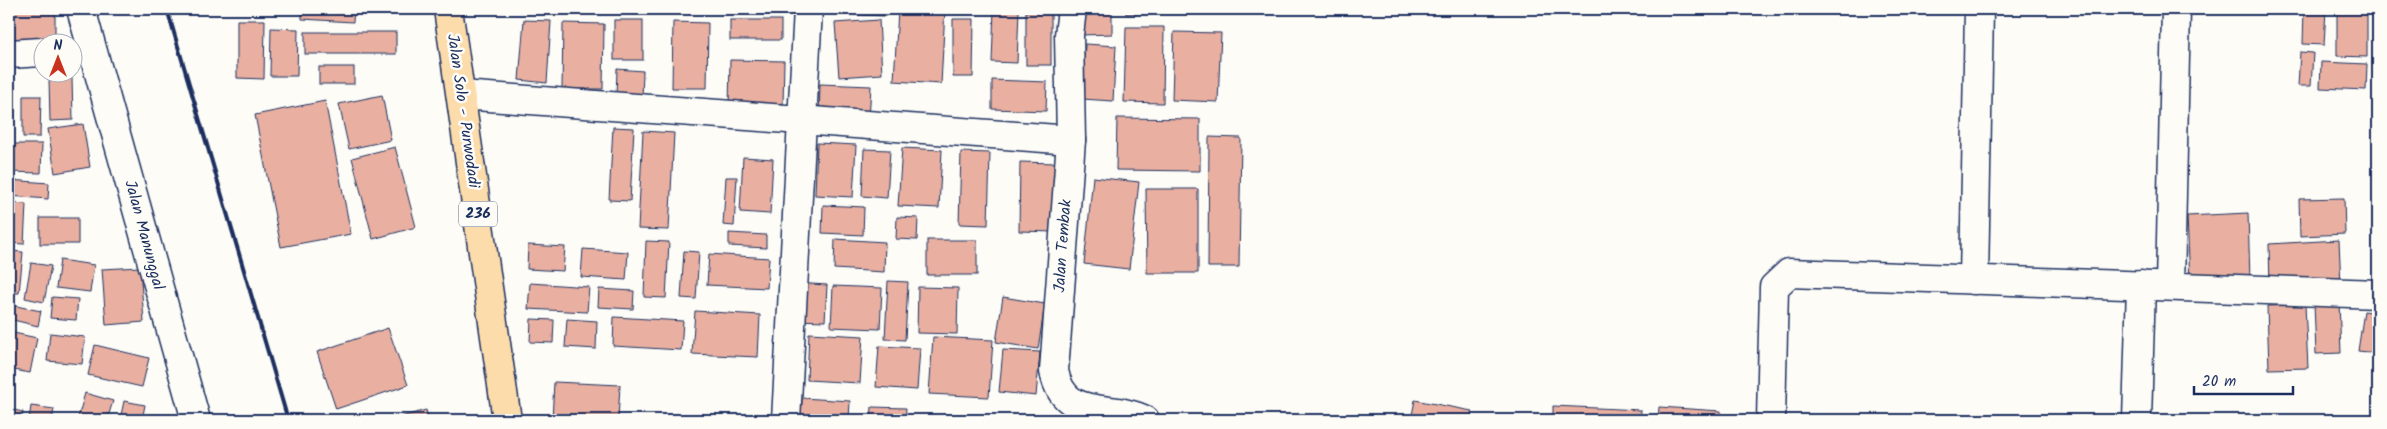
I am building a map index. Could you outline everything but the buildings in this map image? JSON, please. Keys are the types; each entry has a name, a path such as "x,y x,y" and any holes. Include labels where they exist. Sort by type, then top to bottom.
{"main road":[{"name":"Jalan Solo - Purwodadi","path":"448,9 507,420"}],"street":[{"name":"Jalan Manunggal","path":"81,9 83,50 196,420"},
{"path":"786,420 808,9"},
{"name":"Jalan Tembak","path":"1072,9 1069,35 1071,140 1054,371 1057,386 1068,401 1145,420"},
{"path":"1974,280 1979,9"},
{"path":"2170,286 2176,9"},
{"path":"9,54 32,53"},
{"path":"461,95 1071,140"},
{"path":"1771,420 1774,287 1789,273 2378,294"},
{"path":"2137,420 2141,285"}],"railway":[{"path":"167,9 288,420"}]}
